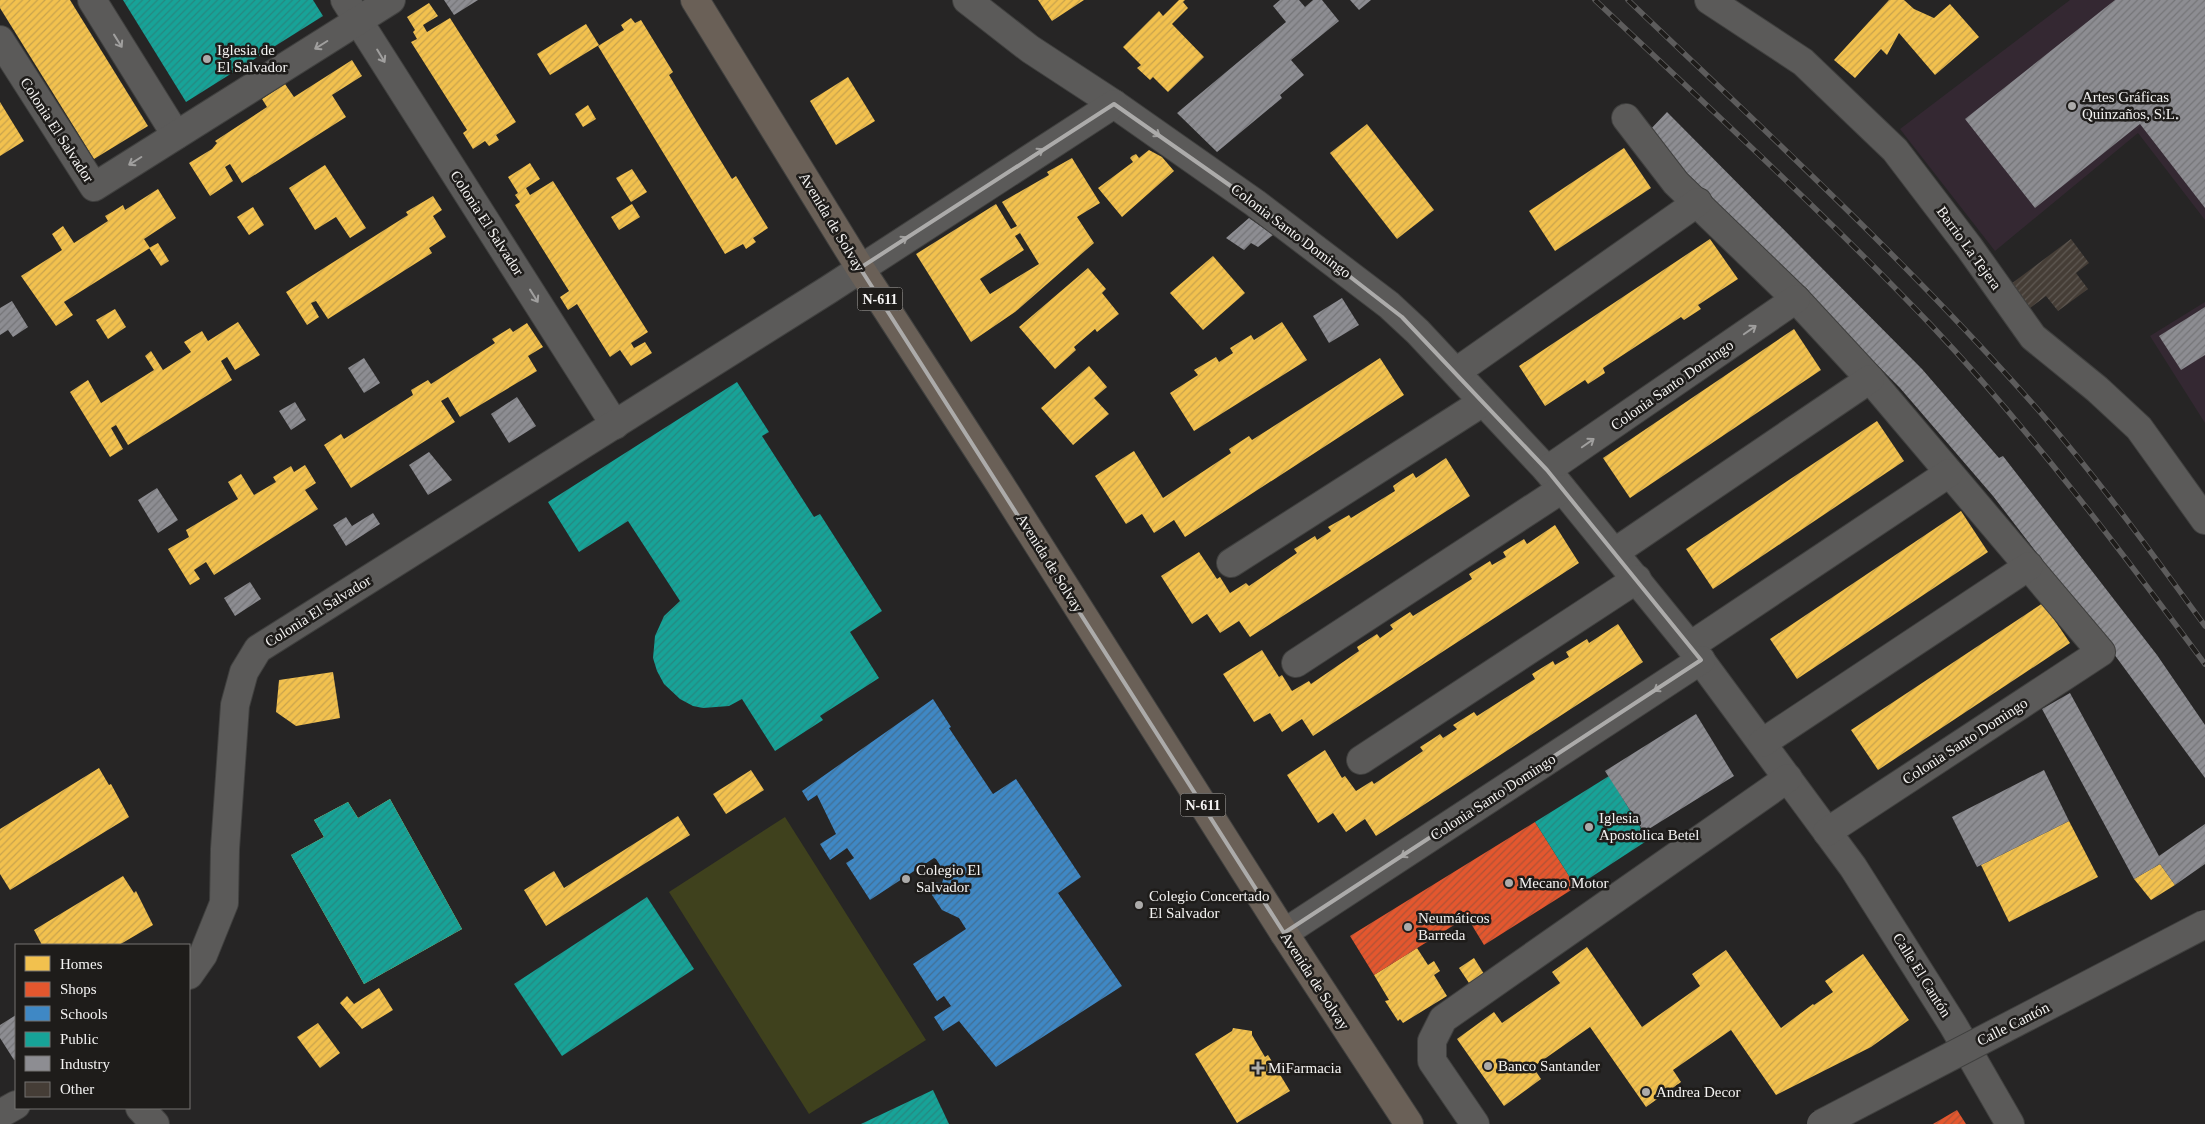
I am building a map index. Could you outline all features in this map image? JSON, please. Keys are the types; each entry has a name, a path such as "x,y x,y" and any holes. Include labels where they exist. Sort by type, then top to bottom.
{"highway":[{"name":"Avenida de Solvay","path":"695,0 860,268 1000,484 1284,933 1409,1124"}],"street":[{"path":"92,0 176,135"},
{"name":"Colonia El Salvador","path":"0,40 94,187 176,135 352,11 391,0"},
{"name":"Colonia Santo Domingo","path":"967,0 1030,49 1114,104 1254,203 1402,317 1456,372 1555,480 1615,552 1696,653 1827,832 2101,652 1870,379 1796,298 1698,202 1676,183 1626,118"},
{"name":"Barrio La Tejera","path":"1709,0 1803,62 1895,150 1969,247 2033,337 2097,389 2139,428 2205,520"},
{"name":"Colonia El Salvador","path":"352,11 616,425"},
{"path":"860,268 1114,104"},
{"path":"1456,372 1698,202"},
{"name":"Colonia El Salvador","path":"190,974 204,955 224,903 225,849 235,705 244,672 258,649 616,425 860,268"},
{"name":"Colonia Santo Domingo","path":"1296,663 1555,480 1796,298"},
{"path":"1615,552 1870,379"},
{"path":"1231,562 1484,402"},
{"name":"Colonia Santo Domingo","path":"1284,933 1696,653 1949,473"},
{"path":"1762,743 2029,566"},
{"path":"1361,760 1637,579"},
{"path":"1475,1124 1432,1061 1432,1041 1443,1019 1788,778"},
{"name":"Calle El Cantón","path":"1827,832 1853,867 1954,1025 2010,1124"},
{"name":"Calle Cantón","path":"1821,1124 2205,924"},
{"path":"0,1114 15,1106"},
{"path":"141,1109 155,1124"}],"highlighted area":[{"path":"1114,104 1255,203 1402,317 1547,470 1701,660 1284,933 860,268"}],"shaded area":[{"path":"2070,0 2205,0 2205,220 2138,133 1995,251 1900,129"},
{"path":"2205,302 2205,423 2150,336"}],"green space":[{"path":"785,817 926,1040 809,1114 669,892"}],"building: Homes":[{"path":"0,0 70,0 148,126 94,159 0,8"},
{"path":"1038,0 1084,0 1052,21"},
{"path":"1179,0 1185,0 1183,2 1188,8 1172,24 1204,57 1168,92 1153,77 1150,80 1137,68 1141,65 1123,47 1159,11 1163,16"},
{"path":"1889,0 1904,0 1914,9 1934,18 1950,4 1979,37 1935,75 1899,33 1887,55 1881,49 1855,78 1834,60"},
{"path":"429,3 438,16 423,25 427,32 450,18 516,122 496,135 499,140 489,146 485,141 473,149 463,133 467,130 411,42 417,39 413,32 415,30 407,17"},
{"path":"631,18 635,23 641,20 673,72 669,75 700,127 732,179 736,176 768,228 753,238 756,242 746,249 743,244 725,254 598,46 624,30 621,25"},
{"path":"586,24 599,45 550,75 537,54"},
{"path":"352,60 362,76 332,95 346,117 242,183 230,164 225,167 233,181 210,196 189,163 212,149 217,143 215,141 267,107 262,99 285,84 294,97"},
{"path":"848,77 875,121 836,145 810,101"},
{"path":"0,102 24,141 0,156"},
{"path":"588,105 596,119 583,127 575,114"},
{"path":"1367,124 1434,210 1397,239 1330,153"},
{"path":"1624,148 1651,188 1555,251 1529,211"},
{"path":"1149,150 1162,157 1174,171 1122,217 1098,188 1133,162 1130,158 1132,156 1136,154 1139,158"},
{"path":"1072,158 1100,203 1077,217 1094,243 1015,312 971,342 916,254 996,204 1011,229 1017,226 1002,202 1049,175 1047,172","holes":["1020,233 1039,264 990,294 980,279 1024,250 1015,236"]},
{"path":"530,163 540,179 526,188 530,195 553,181 648,332 631,343 634,348 645,342 652,353 631,366 620,350 610,357 577,304 568,310 560,297 569,291 515,205 520,202 515,195 518,193 508,177"},
{"path":"325,165 366,228 350,238 336,217 315,230 289,188"},
{"path":"632,169 647,192 631,202 616,178"},
{"path":"158,189 176,218 144,239 150,248 64,302 73,315 56,326 21,276 62,250 52,234 63,226 74,243 108,221 105,216 123,205 125,210"},
{"path":"433,196 442,210 433,216 446,237 429,248 432,253 328,319 316,301 311,303 319,317 307,325 286,292 408,215 406,212"},
{"path":"632,204 640,217 619,230 611,217"},
{"path":"253,207 264,225 249,235 237,217"},
{"path":"1710,239 1738,279 1698,305 1701,309 1684,320 1681,317 1603,368 1605,373 1588,384 1585,380 1545,406 1519,366"},
{"path":"158,243 169,261 161,266 149,248"},
{"path":"1213,256 1245,293 1203,330 1170,293"},
{"path":"1088,268 1106,289 1102,293 1119,314 1097,332 1095,329 1074,347 1076,350 1055,369 1019,327"},
{"path":"115,309 126,327 108,339 96,320"},
{"path":"238,322 260,355 235,370 227,357 221,361 232,380 128,445 116,425 111,428 123,449 110,457 70,392 88,380 101,403 154,370 145,356 151,351 163,370 191,352 184,342 202,331 208,341"},
{"path":"1282,322 1307,360 1194,431 1170,393 1198,375 1194,370 1216,357 1219,362 1233,353 1230,348 1251,335 1254,340"},
{"path":"527,323 543,347 528,356 537,371 460,417 448,397 441,401 455,422 351,488 324,445 341,434 344,439 413,395 411,390 428,380 431,384 495,343 492,339 510,328 513,332"},
{"path":"1794,329 1821,370 1630,498 1603,458"},
{"path":"1380,358 1404,395 1185,537 1174,520 1154,533 1142,514 1126,524 1095,476 1134,451 1163,498 1231,453 1229,449 1249,436 1252,440"},
{"path":"1089,366 1107,387 1094,398 1109,414 1073,445 1041,408"},
{"path":"1877,421 1904,461 1713,589 1686,549"},
{"path":"1446,458 1470,496 1250,637 1239,621 1220,633 1207,614 1192,624 1161,576 1199,552 1217,579 1220,577 1230,593 1246,583 1249,586 1297,553 1294,549 1315,536 1317,540 1331,531 1328,527 1349,515 1351,518 1395,491 1393,486 1403,479 1413,473 1416,478"},
{"path":"305,465 316,483 305,490 318,509 214,575 206,562 194,570 200,579 190,585 168,549 189,537 186,530 238,499 228,482 241,474 254,495 276,482 273,477 291,466 294,472"},
{"path":"1961,511 1988,552 1797,679 1770,639"},
{"path":"1555,525 1579,563 1313,736 1302,719 1282,732 1270,713 1254,722 1223,674 1262,650 1279,677 1282,675 1292,691 1309,681 1311,684 1359,651 1357,647 1377,634 1380,638 1393,629 1390,625 1410,612 1413,616 1472,579 1469,574 1490,561 1492,565 1506,557 1503,552 1524,539 1527,544"},
{"path":"2043,603 2070,643 1878,770 1851,730"},
{"path":"1618,624 1643,662 1376,836 1365,819 1346,832 1333,813 1318,823 1287,775 1325,750 1342,778 1345,776 1356,791 1372,781 1374,784 1423,751 1420,747 1440,734 1443,738 1457,729 1453,725 1474,712 1477,716 1535,679 1532,674 1553,661 1555,665 1569,657 1566,652 1587,639 1589,643"},
{"path":"333,672 340,718 296,726 276,712 279,680"},
{"path":"99,768 109,785 111,784 129,817 10,890 0,874 0,829"},
{"path":"751,770 764,790 726,814 713,794"},
{"path":"390,799 462,929 364,984 291,855 324,837 314,820 348,802 358,818"},
{"path":"678,816 690,835 546,926 524,890 554,871 564,888"},
{"path":"2069,821 2098,877 2009,922 1981,865"},
{"path":"2160,864 2175,885 2151,900 2134,879"},
{"path":"123,876 134,893 136,891 153,925 121,944 41,944 34,930"},
{"path":"1587,947 1642,1027 1700,986 1692,974 1726,950 1781,1028 1813,1004 1833,992 1825,981 1863,954 1909,1020 1871,1047 1776,1095 1731,1030 1673,1070 1681,1082 1646,1107 1590,1027 1533,1067 1541,1079 1504,1106 1457,1039 1494,1012 1502,1023 1560,983 1552,972"},
{"path":"1417,948 1428,965 1434,961 1440,971 1434,975 1447,996 1403,1023 1400,1019 1398,1021 1385,1001 1389,1000 1374,975"},
{"path":"1474,958 1484,974 1469,983 1459,968"},
{"path":"379,988 393,1010 362,1029 340,1003 347,996 354,1004"},
{"path":"318,1023 340,1053 320,1068 297,1037"},
{"path":"1233,1028 1252,1031 1252,1035 1265,1057 1268,1055 1290,1091 1237,1123 1195,1054 1232,1031"}],"building: Shops":[{"name":"Mecano Motor","path":"1535,822 1576,887 1484,945 1467,917 1374,975 1350,936"},
{"path":"1957,1110 1966,1124 1933,1124"}],"building: Schools":[{"path":"933,699 951,727 949,728 993,794 1016,779 1081,877 1058,893 1122,986 996,1067 959,1021 943,1031 934,1017 951,1006 944,996 937,1001 913,964 966,929 959,918 942,910 932,895 931,882 942,883 945,873 936,859 934,858 870,900 846,863 854,858 847,848 830,860 820,844 836,834 817,795 808,801 802,791"}],"building: Public":[{"name":"Iglesia de El Salvador","path":"123,0 313,0 323,16 186,102"},
{"path":"737,382 769,432 762,436 814,517 820,514 882,611 850,632 879,678 820,716 823,720 775,751 742,699 729,706 703,708 693,706 680,699 664,684 653,658 655,636 664,616 680,601 628,521 579,552 548,502"},
{"name":"Iglesia Apostolica Betel","path":"1609,776 1648,840 1576,887 1535,822"},
{"path":"390,799 462,929 364,984 291,855 324,837 314,820 348,802 358,818"},
{"path":"647,897 694,969 562,1056 514,984"},
{"path":"933,1090 949,1124 861,1124"}],"building: Industry":[{"path":"444,0 478,0 454,15"},
{"path":"1280,0 1299,0 1305,7 1313,0 1322,0 1339,21 1291,60 1304,75 1280,95 1282,98 1217,152 1177,113 1286,22 1273,6"},
{"path":"1350,0 1371,0 1359,10"},
{"name":"Artes Gráficas Quinzaños, S.L.","path":"2115,0 2205,0 2205,208 2140,124 2035,208 1965,119"},
{"path":"1667,112 1922,369 1999,458 2003,456 2157,655 2205,725 2205,778 2100,635 1993,496 1900,388 1647,133"},
{"path":"1249,218 1273,235 1258,247 1251,243 1244,250 1226,238"},
{"path":"1342,298 1359,325 1329,343 1313,316"},
{"path":"12,301 28,327 13,337 8,330 0,335 0,308"},
{"path":"2205,307 2205,355 2181,370 2159,336"},
{"path":"364,358 380,383 364,393 348,368"},
{"path":"517,397 536,426 509,443 491,414"},
{"path":"295,402 306,420 291,430 279,411"},
{"path":"429,452 452,480 428,495 409,465"},
{"path":"157,488 178,520 158,533 138,500"},
{"path":"373,513 380,524 346,546 333,525 346,517 352,526"},
{"path":"250,582 261,599 235,616 224,598"},
{"path":"2070,693 2159,856 2205,824 2205,864 2175,885 2160,864 2134,879 2042,709"},
{"path":"1696,714 1734,776 1644,832 1605,771"},
{"path":"2044,770 2069,821 1977,867 1952,817"},
{"path":"15,1016 14,1060 0,1038 0,1025"}],"building: Other":[{"path":"2071,239 2089,263 2076,273 2088,289 2058,311 2046,296 2030,308 2011,284"}],"railway":[{"path":"1595,0 1807,201 1890,283 1968,365 2073,490 2205,664"},
{"path":"1628,0 1890,253 1991,358 2040,412 2104,490 2205,626"}],"place":[{"name":"Iglesia de El Salvador","path":"207,59"},
{"name":"Artes Gráficas Quinzaños, S.L.","path":"2072,106"},
{"name":"Iglesia Apostolica Betel","path":"1589,827"},
{"name":"Colegio El Salvador","path":"906,879"},
{"name":"Mecano Motor","path":"1509,883"},
{"name":"Colegio Concertado El Salvador","path":"1139,905"},
{"name":"Neumáticos Barreda","path":"1408,927"},
{"name":"Banco Santander","path":"1488,1066"},
{"name":"MiFarmacia","path":"1258,1068"},
{"name":"Andrea Decor","path":"1646,1092"}]}
